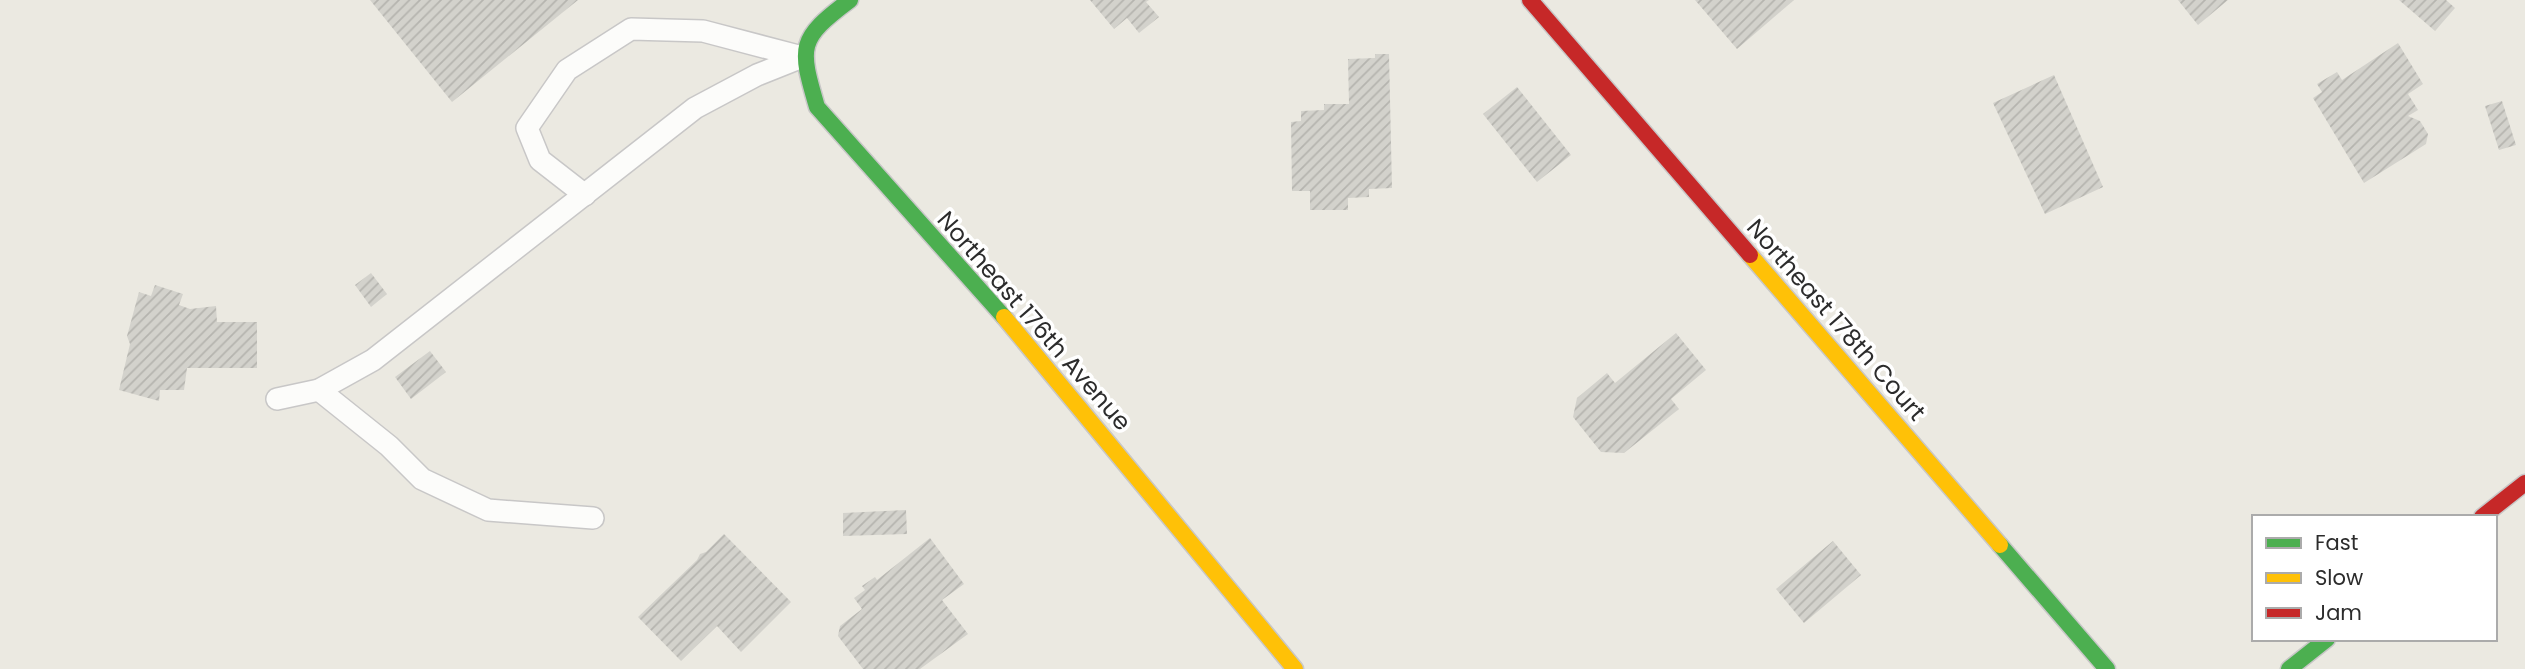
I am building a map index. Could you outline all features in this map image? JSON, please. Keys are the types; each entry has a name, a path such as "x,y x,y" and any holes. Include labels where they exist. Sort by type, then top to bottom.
{"street":[{"path":"802,57 814,26 850,0"},
{"name":"Northeast 178th Court","path":"1530,0 2108,669"},
{"name":"Northeast 176th Avenue","path":"802,57 817,107 1030,347 1295,669"},
{"path":"2484,515 2525,482"},
{"path":"2289,669 2324,641"}],"lane":[{"path":"585,195 540,160 527,128 568,70 631,29 703,31 802,57"},
{"path":"277,399 319,390 373,360 695,108 757,75 802,57"},
{"path":"319,390 389,446 422,479 488,510 593,518"}],"building":[{"path":"370,0 578,0 452,102"},
{"path":"1090,0 1149,0 1146,2 1159,17 1139,33 1127,18 1114,29"},
{"path":"1695,0 1794,0 1737,49"},
{"path":"2178,0 2228,0 2198,25"},
{"path":"2399,0 2446,0 2455,8 2435,31"},
{"path":"2398,43 2423,84 2408,94 2418,110 2408,116 2420,121 2428,134 2426,144 2364,183 2313,98 2322,92 2317,84 2337,72 2342,80"},
{"path":"1375,54 1389,54 1392,188 1369,189 1369,197 1348,198 1348,210 1310,210 1310,191 1292,191 1291,122 1301,121 1301,111 1324,110 1324,104 1349,104 1348,59 1375,58"},
{"path":"2054,75 2103,187 2045,214 1993,103"},
{"path":"1517,87 1571,155 1537,182 1483,114"},
{"path":"2502,101 2516,145 2499,150 2485,106"},
{"path":"371,273 387,294 371,307 355,285"},
{"path":"155,285 183,294 179,305 190,309 216,306 217,322 257,322 257,368 187,368 184,390 160,390 159,401 119,390 130,344 127,336 139,292 151,296"},
{"path":"1676,333 1706,370 1671,399 1679,409 1624,453 1601,452 1573,417 1577,398 1607,373 1615,383"},
{"path":"430,351 446,372 411,399 395,377"},
{"path":"906,510 907,534 843,536 843,513"},
{"path":"724,534 791,602 741,652 717,626 681,661 638,617 700,554 706,552"},
{"path":"930,538 964,584 942,600 968,634 920,669 863,669 838,636 840,626 862,609 854,598 865,590 862,586 875,577 877,580"},
{"path":"1833,541 1861,575 1804,623 1776,589"}],"traffic: fast":[{"path":"850,0 820,25 807,45 807,70 817,107 1004,317"},
{"path":"2000,545 2107,669"},
{"path":"2289,669 2324,641"}],"traffic: slow":[{"path":"1750,255 2000,545"},
{"path":"1004,317 1295,669"}],"traffic: jam":[{"path":"1530,0 1750,255"},
{"path":"2485,515 2525,483"}]}
